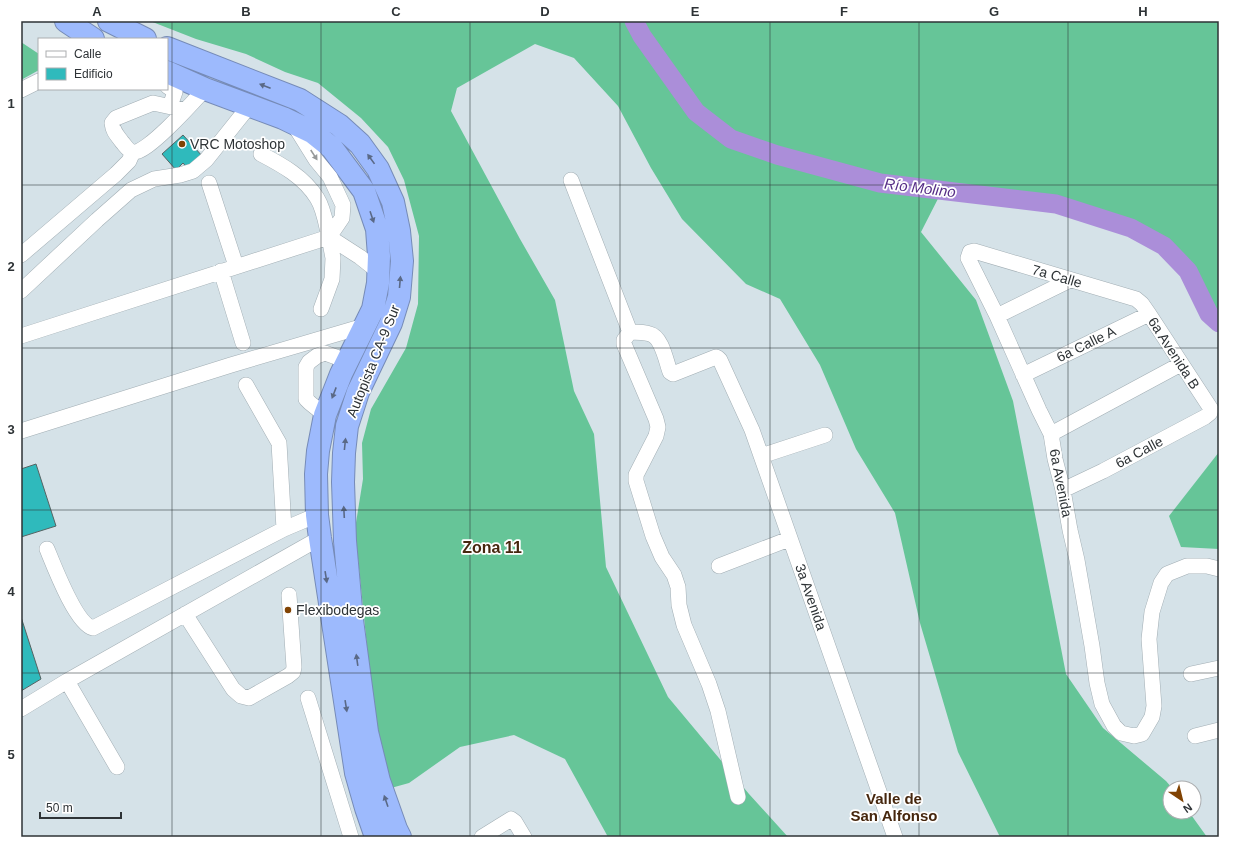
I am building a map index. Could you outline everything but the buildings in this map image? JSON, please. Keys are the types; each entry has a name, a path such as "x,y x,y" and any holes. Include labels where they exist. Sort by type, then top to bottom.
{"highway":[{"path":"66,21 92,38"},
{"path":"109,21 143,38"},
{"name":"Autopista CA-9 Sur","path":"168,48 300,100 338,125 360,144 378,169 393,202 399,231 402,261 399,297 391,323 358,392 347,426 343,482 345,541 352,620 367,732 379,781 400,837"},
{"name":"Autopista CA-9 Sur","path":"168,72 205,89 293,122 312,132 332,148 364,191 377,229 378,283 372,309 341,374 325,415 318,451 316,474 317,514 320,538 356,773 376,837"},
{"path":"320,538 345,541"}],"street":[{"path":"21,90 38,82"},
{"path":"168,87 175,92 178,108"},
{"path":"178,108 153,103 116,118 112,123 112,129 127,148 133,152 140,152 156,140 178,108 205,89"},
{"path":"21,291 97,220 132,190 154,179 180,175 193,171 206,160 250,106"},
{"path":"21,336 328,237 342,218 343,205 330,177 316,160 293,122"},
{"path":"21,255 116,174 129,161 133,152"},
{"path":"260,154 281,164 304,182 317,198 325,217 333,258 332,279 321,309"},
{"path":"571,180 630,332 624,340 624,344 656,419 658,427 656,436 636,475 636,481 653,536 662,557 674,575 678,587 679,605 684,625 709,684 718,710 738,796"},
{"path":"209,183 236,266"},
{"path":"328,237 356,254 378,272"},
{"name":"6a Avenida","path":"979,253 974,251 970,252 968,258 997,316 1051,434 1077,560 1097,683 1102,704 1114,726 1121,733 1134,736 1142,734 1152,717 1154,706 1150,639 1152,612 1161,583 1167,574 1187,566 1206,566 1219,569"},
{"name":"7a Calle","path":"979,253 1136,299"},
{"path":"221,271 242,343"},
{"path":"997,316 1070,280"},
{"name":"6a Avenida B","path":"1136,299 1142,304 1149,314 1211,409"},
{"name":"6a Calle A","path":"1023,375 1149,314"},
{"path":"21,431 231,365 364,326"},
{"name":"3a Avenida","path":"630,332 655,336 659,340 672,374 716,357 720,360 752,430 789,539 895,837"},
{"path":"325,415 306,398 306,367 309,362 317,356 325,353 348,361"},
{"path":"1051,434 1181,364"},
{"path":"246,385 280,443 284,530"},
{"name":"6a Calle","path":"1063,490 1103,471 1205,417 1210,413 1211,409"},
{"path":"761,456 825,435"},
{"path":"47,549 72,605 89,627 93,628 317,514"},
{"path":"21,709 67,681 320,538"},
{"path":"719,566 789,539"},
{"path":"185,614 233,689 241,696 249,698 293,672 294,667 289,595"},
{"path":"1191,674 1219,668"},
{"path":"67,681 117,768"},
{"path":"308,698 351,837"},
{"path":"1195,736 1219,730"},
{"path":"482,837 510,820 515,822 524,837"}],"green space":[{"path":"150,21 1219,21 1219,319 1209,300 1151,239 1040,203 944,187 921,232 976,300 1013,401 1066,674 1103,728 1165,780 1162,780 1162,820 1195,820 1207,837 1000,837 958,752 920,623 895,513 856,449 820,365 780,299 746,284 682,219 651,168 618,106 574,58 535,44 457,88 451,111 520,239 555,300 574,391 594,434 606,567 668,697 749,794 788,837 608,837 565,759 514,735 460,747 409,783 391,788 373,706 355,529 363,479 362,443 371,409 406,348 418,304 419,236 404,180 388,147 361,118 318,83 285,72 246,54 196,39"},
{"path":"21,42 38,53 38,71 21,80"},
{"path":"1219,452 1219,549 1181,547 1169,516"}],"waterway":[{"name":"Río Molino","path":"634,21 642,36 696,112 731,139 777,155 880,183 1056,204 1131,228 1164,246 1188,271 1209,314 1219,323"}],"place":[{"name":"VRC Motoshop","path":"182,144"},
{"name":"Flexibodegas","path":"288,610"}],"district":[{"name":"Zona 11","path":"492,547"},
{"name":"Valle de San Alfonso","path":"894,808"}]}
